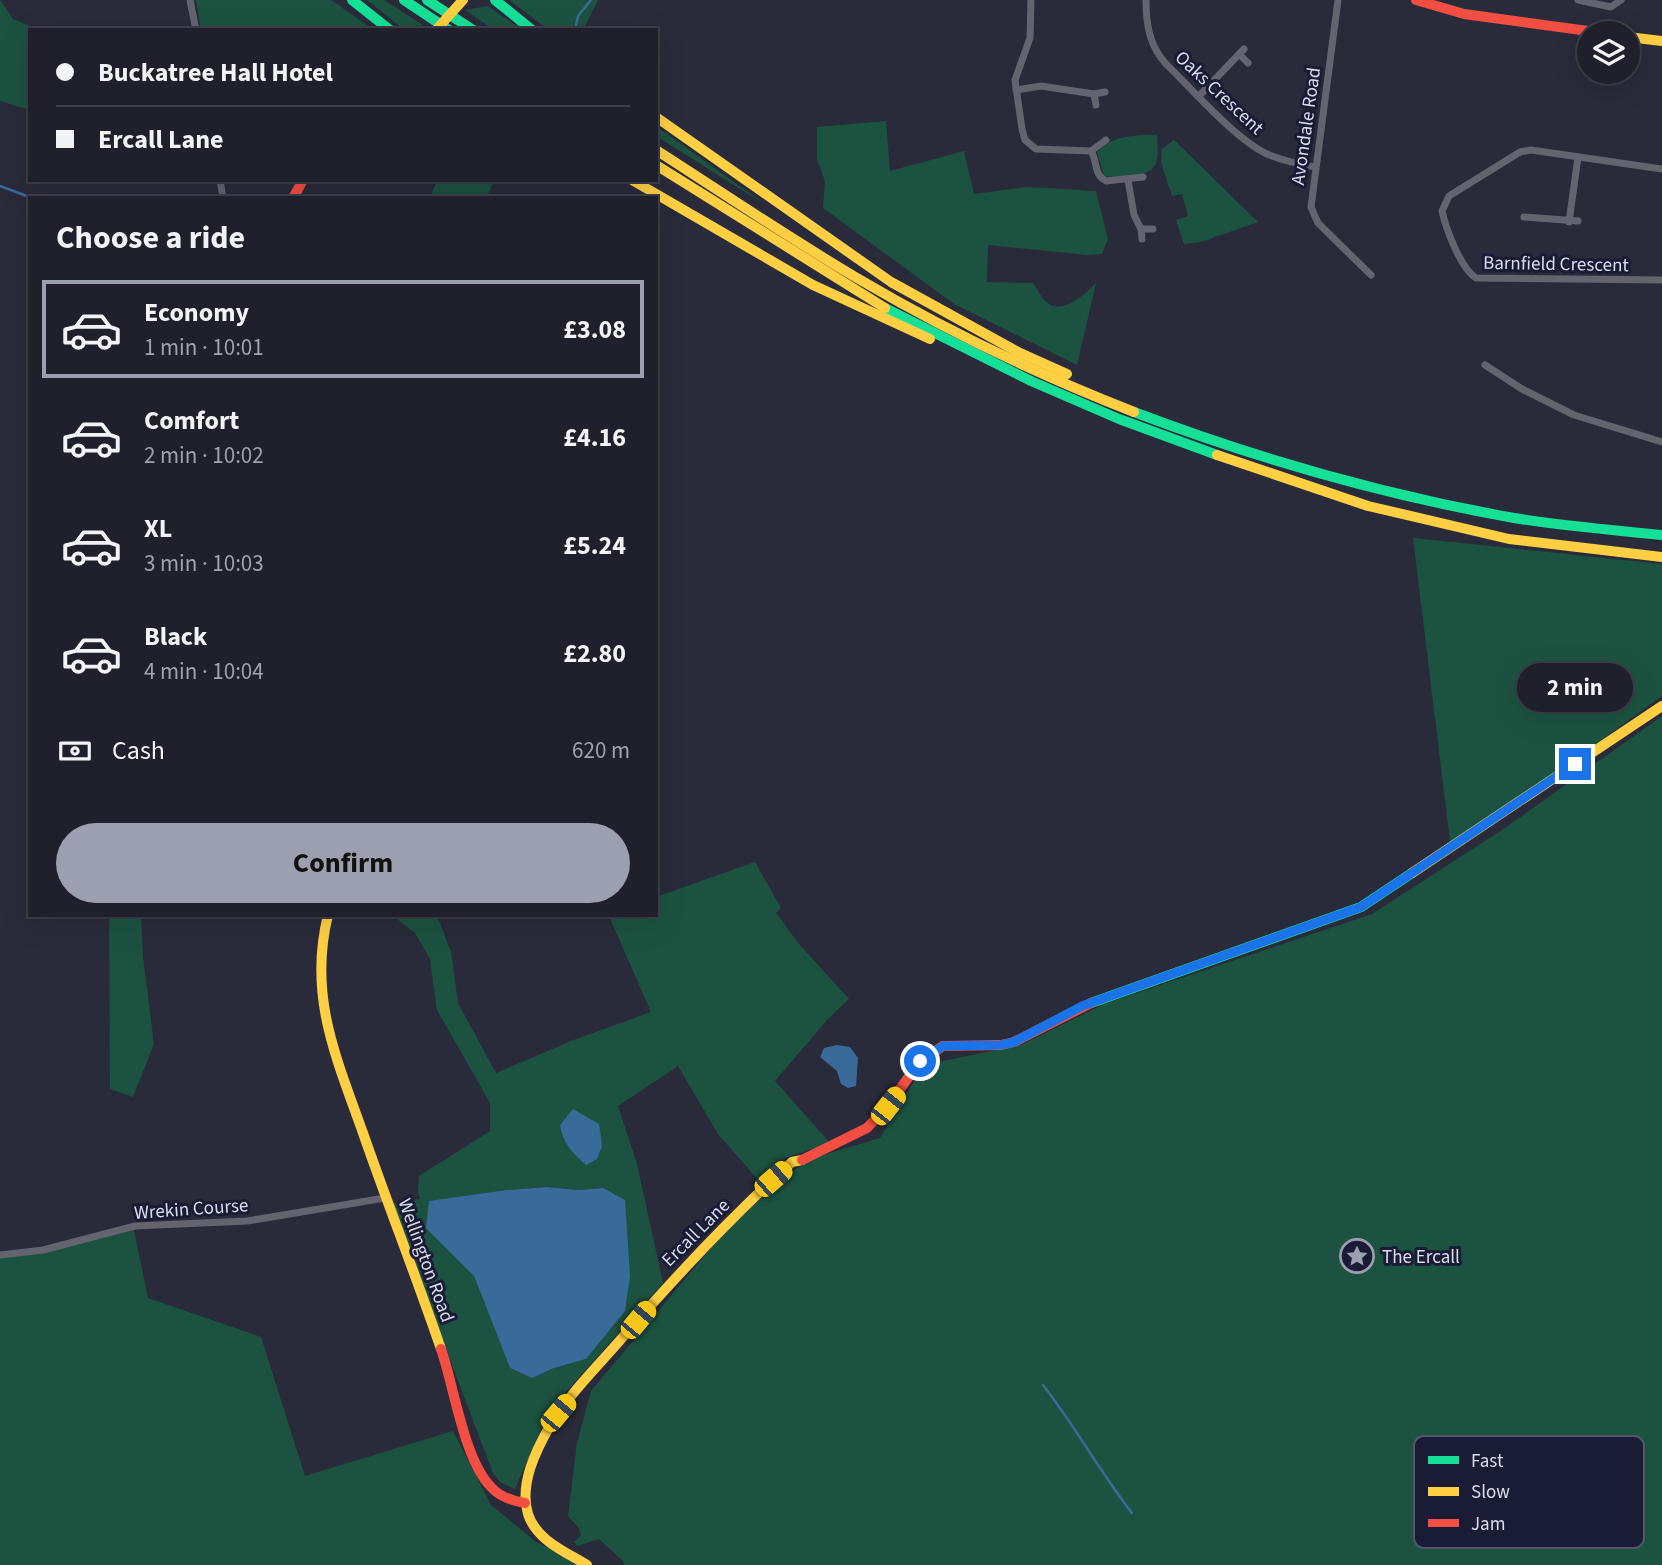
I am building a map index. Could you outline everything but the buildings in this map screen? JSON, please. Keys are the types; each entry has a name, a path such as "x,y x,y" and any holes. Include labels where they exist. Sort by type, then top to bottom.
{"main road":[{"path":"352,0 387,28"},
{"path":"404,0 446,28"},
{"path":"427,0 469,28"},
{"path":"438,28 463,0"},
{"path":"495,0 530,28"},
{"path":"1416,0 1464,14 1577,29"},
{"path":"1640,38 1662,41"},
{"path":"658,118 891,282 1018,352 1150,417"},
{"path":"658,151 888,296 1032,368 1150,417 1245,451 1372,488 1515,518 1662,536"},
{"path":"658,166 866,298 973,354 1119,419 1368,506 1509,539 1662,557"},
{"path":"635,182 813,285 911,332 973,354"},
{"name":"Ercall Lane","path":"525,1503 533,1463 558,1413 675,1276 792,1163 809,1158 867,1128 920,1061 943,1046 1001,1045 1014,1042 1082,1006 1361,907 1662,706"},
{"name":"Wellington Road","path":"327,917 319,960 335,1052 444,1357 464,1429 486,1481 503,1496 525,1503"},
{"path":"525,1503 531,1521 540,1533 554,1546 587,1565"}],"street":[{"path":"190,0 196,28"},
{"path":"1031,0 1030,38 1015,80 1021,129 1025,139 1031,146 1042,149 1091,151 1106,140"},
{"name":"Oaks Crescent","path":"1146,0 1148,29 1157,54 1199,96 1260,150 1291,162 1315,167"},
{"name":"Avondale Road","path":"1338,0 1311,207 1318,223 1371,275"},
{"path":"1578,0 1611,7 1621,0"},
{"path":"1199,96 1242,51 1248,63"},
{"path":"1016,90 1041,86 1094,94 1105,92"},
{"path":"1094,94 1096,105"},
{"name":"Barnfield Crescent","path":"1662,169 1531,150 1520,152 1449,195 1443,206 1444,217 1469,274 1483,280 1662,280"},
{"path":"1091,151 1096,172 1102,179 1110,182 1143,177"},
{"path":"1569,222 1578,156"},
{"path":"1128,180 1134,215 1141,229 1142,239"},
{"path":"1524,217 1578,221"},
{"path":"1141,229 1153,229"},
{"path":"1485,365 1522,389 1574,415 1662,442"},
{"name":"Wrekin Course","path":"0,1255 43,1250 135,1226 247,1221 385,1198"}],"green space":[{"path":"0,0 13,19 35,28 28,28 28,109 0,101"},
{"path":"196,0 331,0 371,28 201,28"},
{"path":"367,0 384,0 423,25 402,28"},
{"path":"509,0 598,0 584,28 546,28"},
{"path":"488,6 519,28 491,28 465,10"},
{"path":"886,121 890,171 964,151 974,194 1028,187 1096,191 1108,239 1102,254 1087,255 988,245 987,282 1033,283 1044,300 1053,306 1073,302 1096,283 1077,365 954,304 823,208 825,181 817,159 817,127"},
{"path":"658,127 767,206 658,137"},
{"path":"1157,135 1158,153 1153,168 1143,174 1129,177 1104,175 1097,152 1103,146 1125,137"},
{"path":"1174,140 1258,222 1201,242 1184,244 1176,220 1188,216 1182,194 1172,196 1161,162 1162,149"},
{"path":"436,182 494,182 487,196 431,196"},
{"path":"1413,538 1662,564 1662,696 1451,849"},
{"path":"1662,716 1662,1565 623,1565 624,1562 599,1539 577,1546 574,1542 581,1535 579,1528 568,1516 577,1443 591,1391 727,1229 793,1170 826,1154 880,1138 924,1065 1021,1045 1104,1004 1372,914 1505,828"},
{"path":"755,862 781,908 776,913 799,944 849,999 827,1020 775,1081 830,1143 785,1158 760,1182 718,1134 678,1066 618,1106 637,1164 663,1283 549,1411 515,1489 500,1482 493,1473 391,1204 420,1199 419,1176 490,1131 490,1103 437,1010 430,959 415,933 395,917 438,917 451,952 458,1003 496,1073 571,1041 651,1012 609,917 658,917 658,896","holes":["546,1187 579,1190 603,1188 586,1359 554,1368 532,1378 510,1368 474,1276 507,1190"]},
{"path":"109,917 141,917 143,957 154,1044 133,1097 110,1089"},
{"path":"134,1230 148,1298 261,1337 305,1476 453,1431 491,1505 536,1542 592,1565 0,1565 0,1258"}],"water":[{"path":"837,1045 850,1047 858,1058 856,1086 848,1088 841,1084 837,1071 820,1057 824,1048"},
{"path":"573,1109 599,1124 602,1146 597,1159 586,1165 569,1147 561,1131 560,1125"},
{"path":"547,1187 579,1190 603,1188 625,1200 630,1276 625,1311 586,1359 554,1368 532,1378 510,1368 474,1276 426,1228 429,1201"}],"waterway":[{"path":"575,28 578,16 591,0"},
{"path":"0,186 28,196"},
{"path":"1043,1385 1132,1513"}],"traffic: fast":[{"path":"352,0 387,28"},
{"path":"404,0 446,28"},
{"path":"427,0 470,28"},
{"path":"495,0 530,28"},
{"path":"885,308 1031,381 1119,419 1217,455"},
{"path":"1134,412 1227,445 1369,487 1532,521 1662,535"},
{"path":"1091,1003 1361,907 1412,873"}],"traffic: slow":[{"path":"438,28 463,0"},
{"path":"1640,38 1662,41"},
{"path":"658,118 891,282 1018,352 1067,374"},
{"path":"658,151 806,247 924,316 993,351 1134,412"},
{"path":"658,166 885,308"},
{"path":"635,182 813,285 930,339"},
{"path":"1217,455 1368,506 1509,539 1662,557"},
{"path":"1412,873 1662,706"},
{"path":"328,917 321,973 328,1026 343,1078 441,1349"},
{"path":"587,1565 545,1538 528,1514 527,1479 545,1434 576,1390 683,1270 769,1183 792,1162 802,1160"}],"traffic: jam":[{"path":"1416,0 1464,14 1577,29"},
{"path":"294,196 302,182"},
{"path":"802,1160 867,1128 888,1106 920,1061 943,1046 1001,1045 1014,1042 1091,1003"},
{"path":"441,1349 467,1441 482,1475 498,1493 525,1503"}],"place":[{"name":"The Ercall","path":"1357,1256"}],"route":[{"path":"920,1061 943,1046 1001,1045 1014,1042 1082,1006 1361,907 1575,764"}]}
